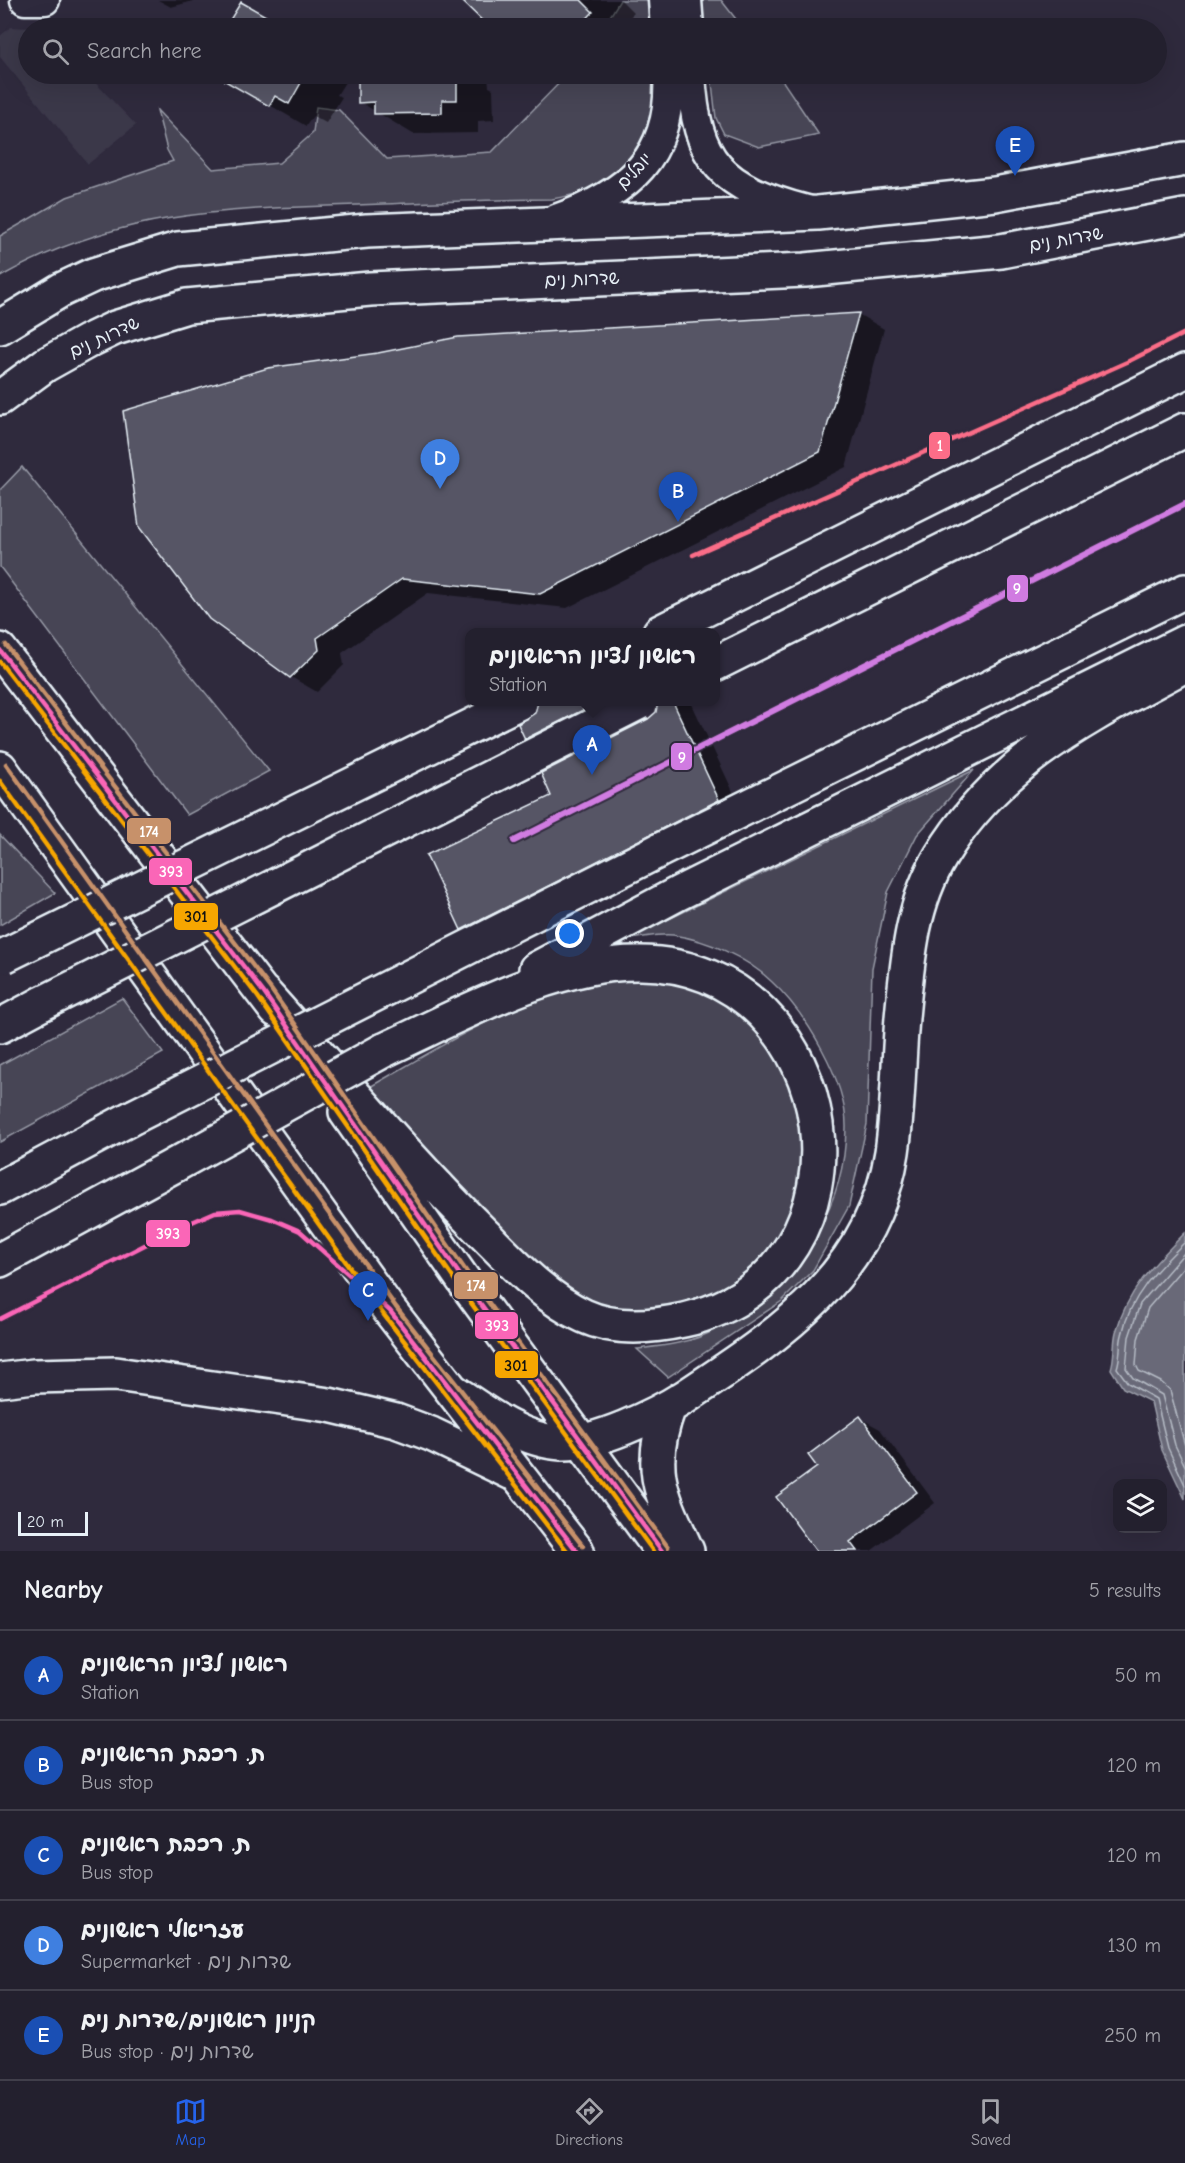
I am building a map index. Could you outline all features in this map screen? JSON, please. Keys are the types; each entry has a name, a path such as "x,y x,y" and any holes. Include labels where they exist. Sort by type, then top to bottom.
{"main road":[{"path":"5,322 93,275 178,249 367,231 818,213 995,194 1185,159"},
{"name":"שדרות נים","path":"0,398 45,365 88,341 115,328 188,306 370,289 805,270 1001,250 1185,216"},
{"path":"670,628 1185,371"},
{"path":"720,662 1185,430"},
{"path":"0,1188 135,1116 658,851 1185,591"},
{"path":"0,630 39,703"},
{"path":"0,1260 384,1050 679,893 1185,642"},
{"path":"0,650 264,993 469,1288 662,1551"},
{"path":"453,1391 511,1427 537,1438 561,1443 582,1441 627,1426 669,1407 758,1349 795,1320 848,1262 868,1229 884,1191 891,1155 909,946 923,892 940,857 964,823 994,788 1023,761 1102,710 1185,665"},
{"path":"2,957 512,706"},
{"path":"0,1026 632,706"},
{"path":"0,768 390,1311 578,1551"},
{"path":"0,802 114,926"},
{"path":"264,993 446,1196 534,1281 583,1316 625,1326 667,1324 701,1316 734,1301 762,1280 788,1251 806,1221 817,1185 819,1135 812,1101 798,1063 782,1035 748,998 727,984 706,975 667,966 639,963 579,971 494,1000 384,1050"},
{"path":"0,1380 34,1376 117,1374 328,1405 396,1421 431,1434 517,1475"},
{"path":"669,1407 661,1429 656,1461 661,1491 687,1551"}],"street":[{"path":"25,0 45,0"},
{"path":"663,0 664,18"},
{"path":"687,0 688,18"},
{"name":"יובלים","path":"542,224 610,195 644,165 664,126 669,97 668,84"},
{"path":"693,84 696,122 700,137 715,162 735,180 754,191 818,213"}],"shaded area":[{"path":"620,0 652,0 653,18 609,18"},
{"path":"702,0 721,0 735,18 704,18"},
{"path":"11,27 18,27 18,79 0,57 0,36"},
{"path":"22,84 97,84 136,125 88,164"},
{"path":"558,84 655,84 650,122 631,159 617,173 598,185 577,193 552,199 263,209 174,218 130,226 87,238 44,255 0,277 0,236 67,197 173,161 167,150 157,110 213,169 279,163 313,133 316,107 339,110 387,159 492,152"},
{"path":"712,84 785,84 819,135 759,147 724,134 716,118"},
{"path":"22,467 269,771 187,815 0,567 0,490"},
{"path":"974,770 917,835 888,892 872,968 867,1124 849,1206 813,1270 782,1301 668,1377 637,1349 688,1341 707,1334 720,1327 786,1271 818,1230 829,1207 838,1183 844,1156 846,1128 839,1090 822,1048 797,1010 761,972 738,957 712,945 686,937 662,935 628,939"},
{"path":"0,835 55,893 0,925"},
{"path":"639,978 665,980 720,997 760,1031 785,1069 804,1136 802,1183 776,1243 752,1270 726,1288 666,1309 626,1312 602,1307 581,1297 545,1273 518,1250 368,1088 465,1033 530,1003 565,991"},
{"path":"122,998 163,1053 0,1142 0,1065"}],"water":[{"path":"1185,1233 1185,1499 1162,1450 1151,1402 1123,1388 1111,1369 1116,1332 1127,1303 1143,1278"}],"building":[{"path":"461,0 581,0 593,12 587,18 480,18"},
{"path":"241,2 269,18 231,18"},
{"path":"230,84 300,84 289,104 275,96 269,106"},
{"path":"358,84 457,84 457,100 442,100 442,113 374,114 374,102 358,103"},
{"path":"859,313 820,452 540,594 402,579 317,638 319,650 290,678 209,619 139,527 123,411 268,368 378,353 458,337"},
{"path":"537,706 591,706 525,739 518,724 535,713"},
{"path":"657,706 675,706 719,800 461,930 426,855 551,796 541,773 648,719 656,712"},
{"path":"860,1416 917,1492 850,1542 857,1551 816,1551 776,1497 817,1467 808,1455"}],"transit line":[{"name":"1","path":"693,555 1127,362 1185,333"},
{"name":"9","path":"514,841 1185,504"},
{"name":"174","path":"6,645 270,988 475,1284 668,1547"},
{"name":"393","path":"0,650 264,993 469,1288 662,1551"},
{"name":"301","path":"0,662 258,997 463,1292 653,1551"},
{"name":"174","path":"6,764 396,1307 583,1546"},
{"name":"301","path":"0,781 384,1315 567,1551"},
{"name":"393","path":"0,1319 176,1229 215,1212 240,1210 272,1219 300,1231 390,1311 577,1551"}],"place":[{"name":"קניון ראשונים/שדרות נים","path":"1015,176"},
{"name":"עזריאלי ראשונים","path":"440,489"},
{"name":"ת. רכבת הראשונים","path":"678,522"},
{"name":"ראשון לציון הראשונים","path":"592,775"},
{"name":"ת. רכבת ראשונים","path":"368,1321"}]}
